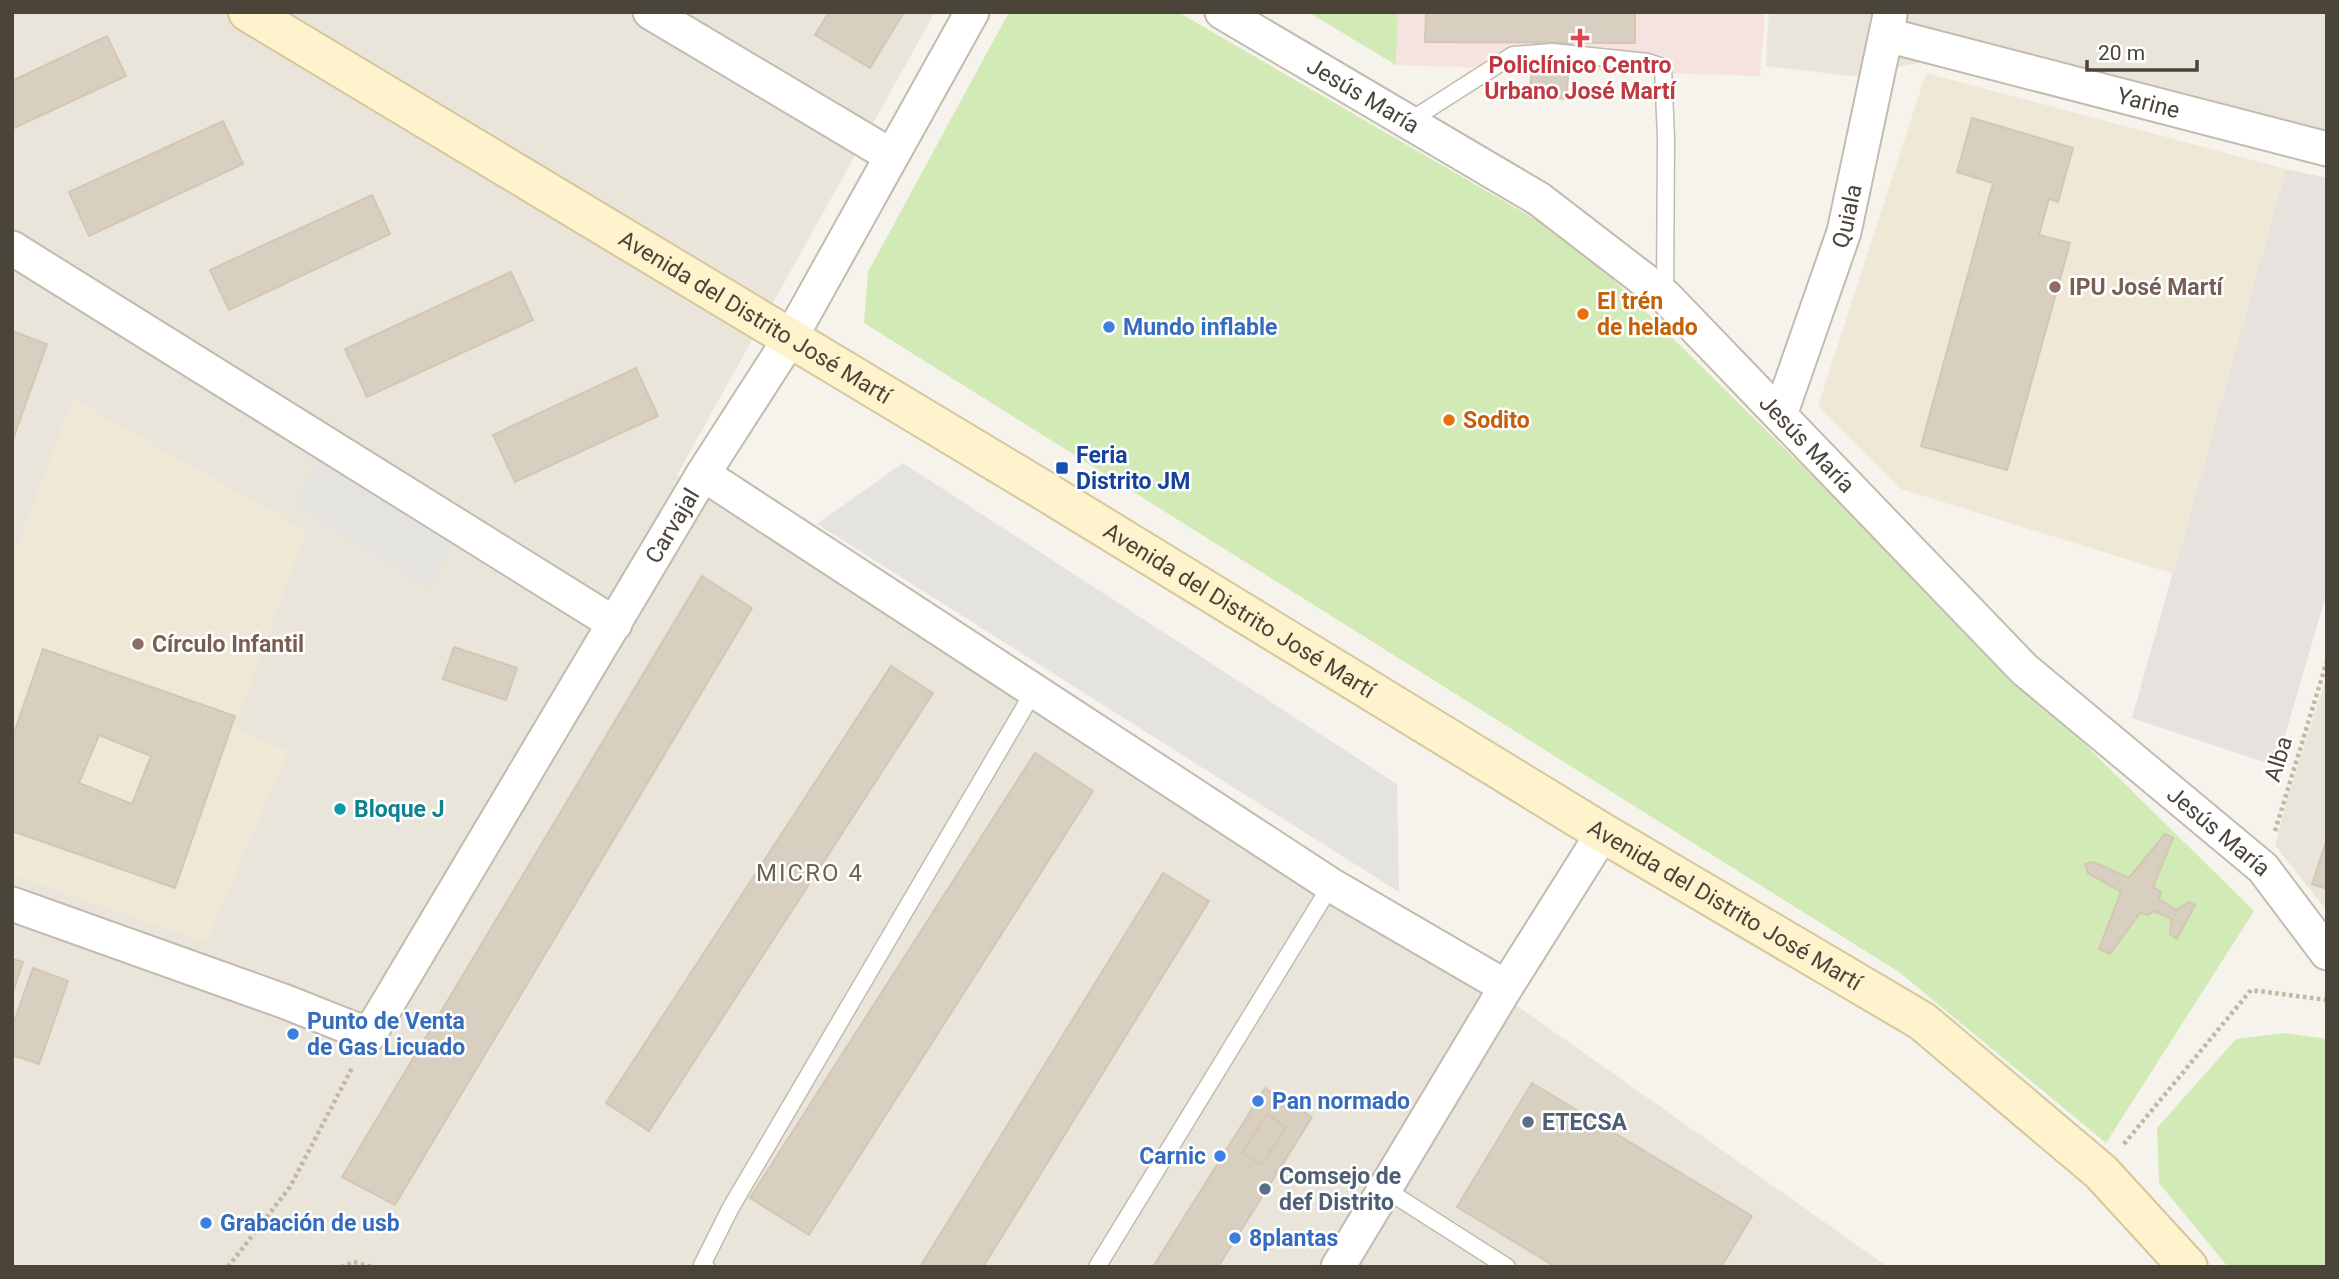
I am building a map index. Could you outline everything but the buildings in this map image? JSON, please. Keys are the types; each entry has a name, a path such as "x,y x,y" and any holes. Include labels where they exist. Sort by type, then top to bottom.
{"main road":[{"name":"Avenida del Distrito José Martí","path":"248,12 791,337 1603,833 1922,1021 2101,1172 2188,1267"}],"street":[{"path":"650,12 890,155"},
{"name":"Carvajal","path":"369,1035 703,474 791,337 972,12"},
{"name":"Jesús María","path":"1222,12 1539,199 1665,296 2024,669 2263,868 2327,953"},
{"name":"Yarine","path":"1889,24 2327,149"},
{"name":"Quiala","path":"1780,415 1844,232 1889,24"},
{"path":"12,248 615,624"},
{"path":"703,474 1331,885 1506,987"},
{"path":"1338,1267 1506,987 1603,833"},
{"path":"12,904 286,1002 369,1035"}],"lane":[{"path":"1408,122 1513,55 1552,52 1663,66 1665,296"},
{"path":"706,1267 702,1265 730,1209 1034,691"},
{"path":"1097,1267 1331,885"},
{"path":"1385,1189 1507,1267"}],"path":[{"name":"Alba","path":"2263,868 2327,661"},
{"path":"2101,1172 2251,990 2327,1000"},
{"path":"228,1267 290,1187 369,1035"},
{"path":"341,1267 354,1262 372,1267"}],"shaded area":[{"path":"12,12 935,12 677,475 1198,796 1523,1010 1888,1267 12,1267"},
{"name":"Policlínico Centro Urbano José Martí","path":"1398,12 1765,12 1760,76 1396,65"},
{"path":"1769,12 2327,12 2327,143 1924,62 1851,76 1766,66"},
{"name":"IPU José Martí","path":"1926,73 2286,169 2174,574 1901,489 1818,406"},
{"path":"2286,169 2327,178 2327,592 2276,766 2132,718"},
{"name":"Círculo Infantil","path":"73,399 306,531 234,728 288,751 206,942 12,875 12,560"},
{"path":"319,456 453,538 431,589 296,505"},
{"path":"903,463 1397,784 1399,892 817,524"},
{"path":"2327,675 2327,911 2275,845"}],"green space":[{"path":"1009,12 1178,12 1576,243 2254,911 2106,1143 1899,972 864,323 868,272"},
{"path":"1308,12 1398,12 1396,65"},
{"path":"2285,1033 2327,1039 2327,1267 2228,1267 2159,1183 2157,1128 2236,1039"}],"place":[{"name":"Policlínico Centro Urbano José Martí","path":"1580,38"},
{"name":"IPU José Martí","path":"2055,287"},
{"name":"El trén de helado","path":"1583,314"},
{"name":"Mundo inflable","path":"1109,327"},
{"name":"Sodito","path":"1449,420"},
{"name":"Feria Distrito JM","path":"1062,468"},
{"name":"Círculo Infantil","path":"138,644"},
{"name":"Bloque J","path":"340,809"},
{"name":"Punto de Venta de Gas Licuado","path":"293,1034"},
{"name":"Pan normado","path":"1258,1101"},
{"name":"ETECSA","path":"1528,1122"},
{"name":"Carnic","path":"1220,1156"},
{"name":"Comsejo de def Distrito","path":"1265,1189"},
{"name":"Grabación de usb","path":"206,1223"},
{"name":"8plantas","path":"1235,1238"}],"district":[{"name":"MICRO 4","path":"810,873"}]}
